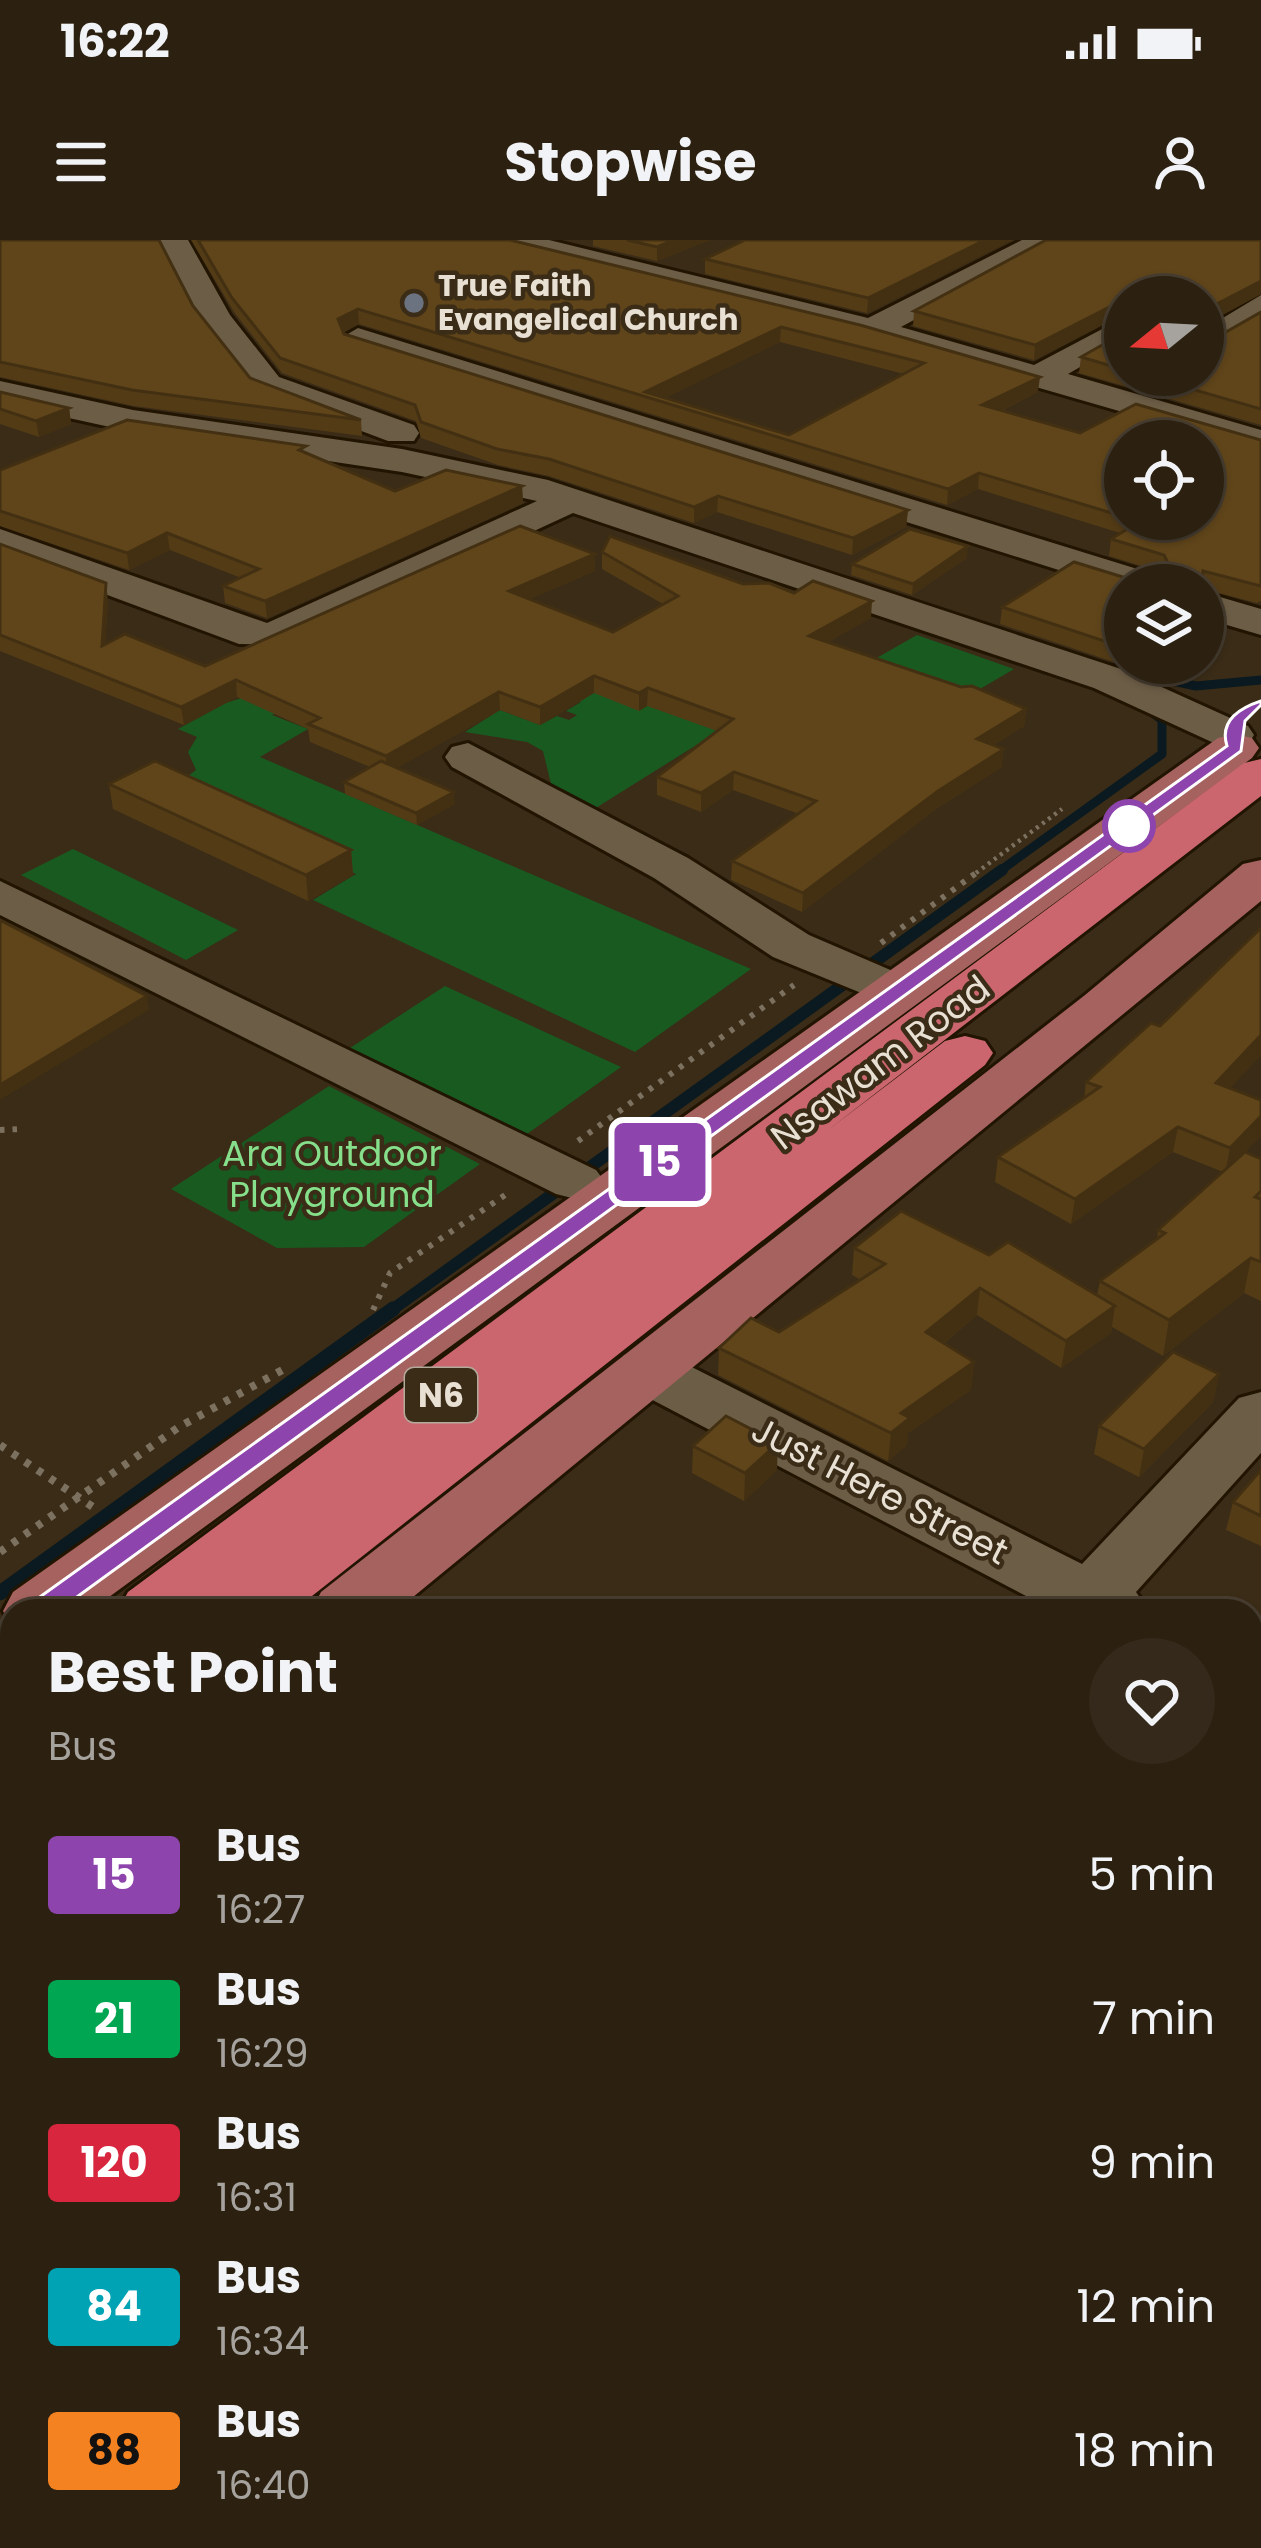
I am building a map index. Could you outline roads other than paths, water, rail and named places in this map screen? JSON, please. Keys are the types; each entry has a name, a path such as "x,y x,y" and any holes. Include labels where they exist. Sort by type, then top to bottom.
{"highway":[{"name":"Nsawam Road","path":"258,1599 754,1188 1252,739"},
{"name":"Nsawam Road","path":"171,1599 1261,823"}],"main road":[{"path":"56,1599 1252,739"},
{"path":"362,1599 1104,1006 1261,874"}],"street":[{"path":"173,240 215,318 267,384 412,436 474,472"},
{"path":"511,240 872,329 1257,437"},
{"path":"872,329 1046,240"},
{"path":"661,276 705,258"},
{"path":"1261,273 1250,281 1261,292"},
{"path":"1224,331 1261,305"},
{"path":"358,338 1104,572"},
{"path":"1040,376 1104,339"},
{"path":"0,392 123,421 474,472 1109,679 1252,739"},
{"path":"1118,399 1123,396"},
{"path":"62,446 123,421"},
{"path":"0,541 254,635 272,636 571,500"},
{"path":"1224,611 1261,623"},
{"path":"469,757 671,868 790,946 898,992"},
{"path":"0,896 575,1182"},
{"name":"Just Here Street","path":"646,1370 1079,1599"},
{"path":"1101,1599 1261,1413"}],"waterway":[{"path":"1224,683 1261,680"},
{"path":"1187,684 1218,684"},
{"path":"997,873 1162,754 1162,720 1146,708"},
{"path":"389,1312 1002,870"},
{"path":"0,1593 393,1309"}],"place":[{"name":"True Faith Evangelical Church","path":"414,303"}],"park label":[{"name":"Ara Outdoor Playground","path":"332,1174"}]}
